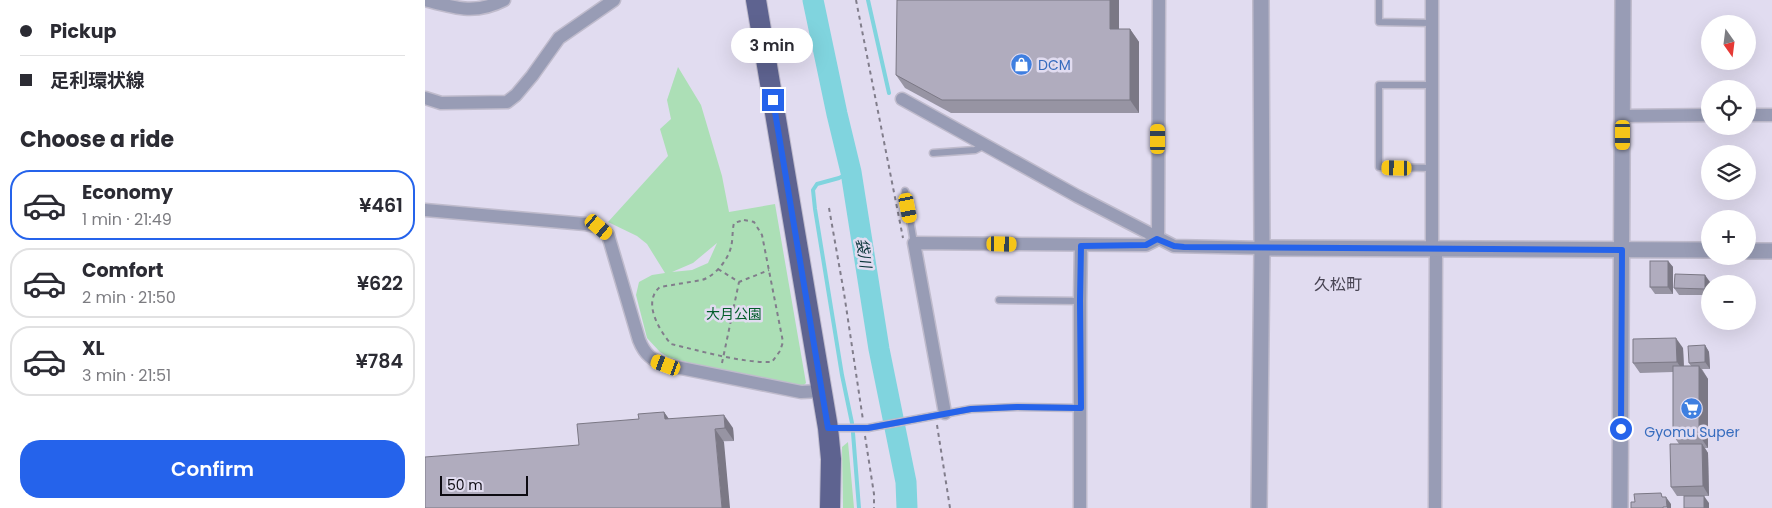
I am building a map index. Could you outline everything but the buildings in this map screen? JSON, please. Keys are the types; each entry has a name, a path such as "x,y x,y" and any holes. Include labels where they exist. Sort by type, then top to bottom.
{"main road":[{"path":"756,0 828,428 831,459 830,508"}],"street":[{"path":"425,0 467,10 481,9 504,0"},
{"path":"425,98 441,103 507,102 516,95 532,76 559,38 614,0"},
{"path":"1157,239 1159,0"},
{"path":"1259,508 1262,248 1261,0"},
{"path":"1432,0 1435,508"},
{"path":"1620,508 1623,0"},
{"path":"902,99 1157,239 1174,246 1701,250"},
{"path":"1623,116 1701,115"},
{"path":"1756,115 1772,115"},
{"path":"425,210 585,224 599,227 608,235 643,350 653,360 666,365 801,392 822,391"},
{"path":"938,417 909,242 1081,246 1146,245 1157,239"},
{"path":"1081,246 1081,508"},
{"path":"1756,251 1772,251"}],"lane":[{"path":"1379,0 1379,22 1432,22"},
{"path":"1432,85 1379,85 1379,168 1432,168"},
{"path":"933,152 975,150 985,145"},
{"path":"905,191 909,242"},
{"path":"999,300 1080,301"},
{"path":"828,428 868,428 995,407 1081,408"}],"path":[{"path":"856,0 909,242"},
{"path":"829,208 863,422"},
{"path":"743,220 754,222 759,228 769,270 783,342 780,351 772,362 723,356 671,344 657,326 651,300 655,291 660,286 708,278 727,257 731,247 734,223 743,220"},
{"path":"718,269 739,282"},
{"path":"739,282 769,270"},
{"path":"720,370 739,282"},
{"path":"938,417 949,508"},
{"path":"865,435 867,461 874,494 874,508"}],"green space":[{"name":"大月公園","path":"678,67 701,105 722,176 729,212 775,204 806,383 802,387 720,371 668,357 660,352 647,338 636,295 639,282 652,275 665,273 647,244 637,236 608,222 668,156 660,129 671,119 667,100","holes":["717,243 708,263 692,270 672,272 693,263"]},
{"path":"848,442 854,508 843,508 842,447"}],"waterway":[{"name":"袋川","path":"813,0 851,172 879,349 906,482 907,508"},
{"path":"868,0 889,93"},
{"path":"851,172 839,178 817,184 813,190 842,375 852,423"},
{"path":"853,433 859,508"}],"place":[{"name":"DCM","path":"1022,65"},
{"name":"Gyomu Super","path":"1692,409"}],"district":[{"name":"久松町","path":"1338,284"}],"route":[{"path":"773,100 828,428 868,428 945,413 995,407 1081,408 1081,246 1146,245 1157,239 1174,246 1184,247 1622,250 1621,429"}]}
